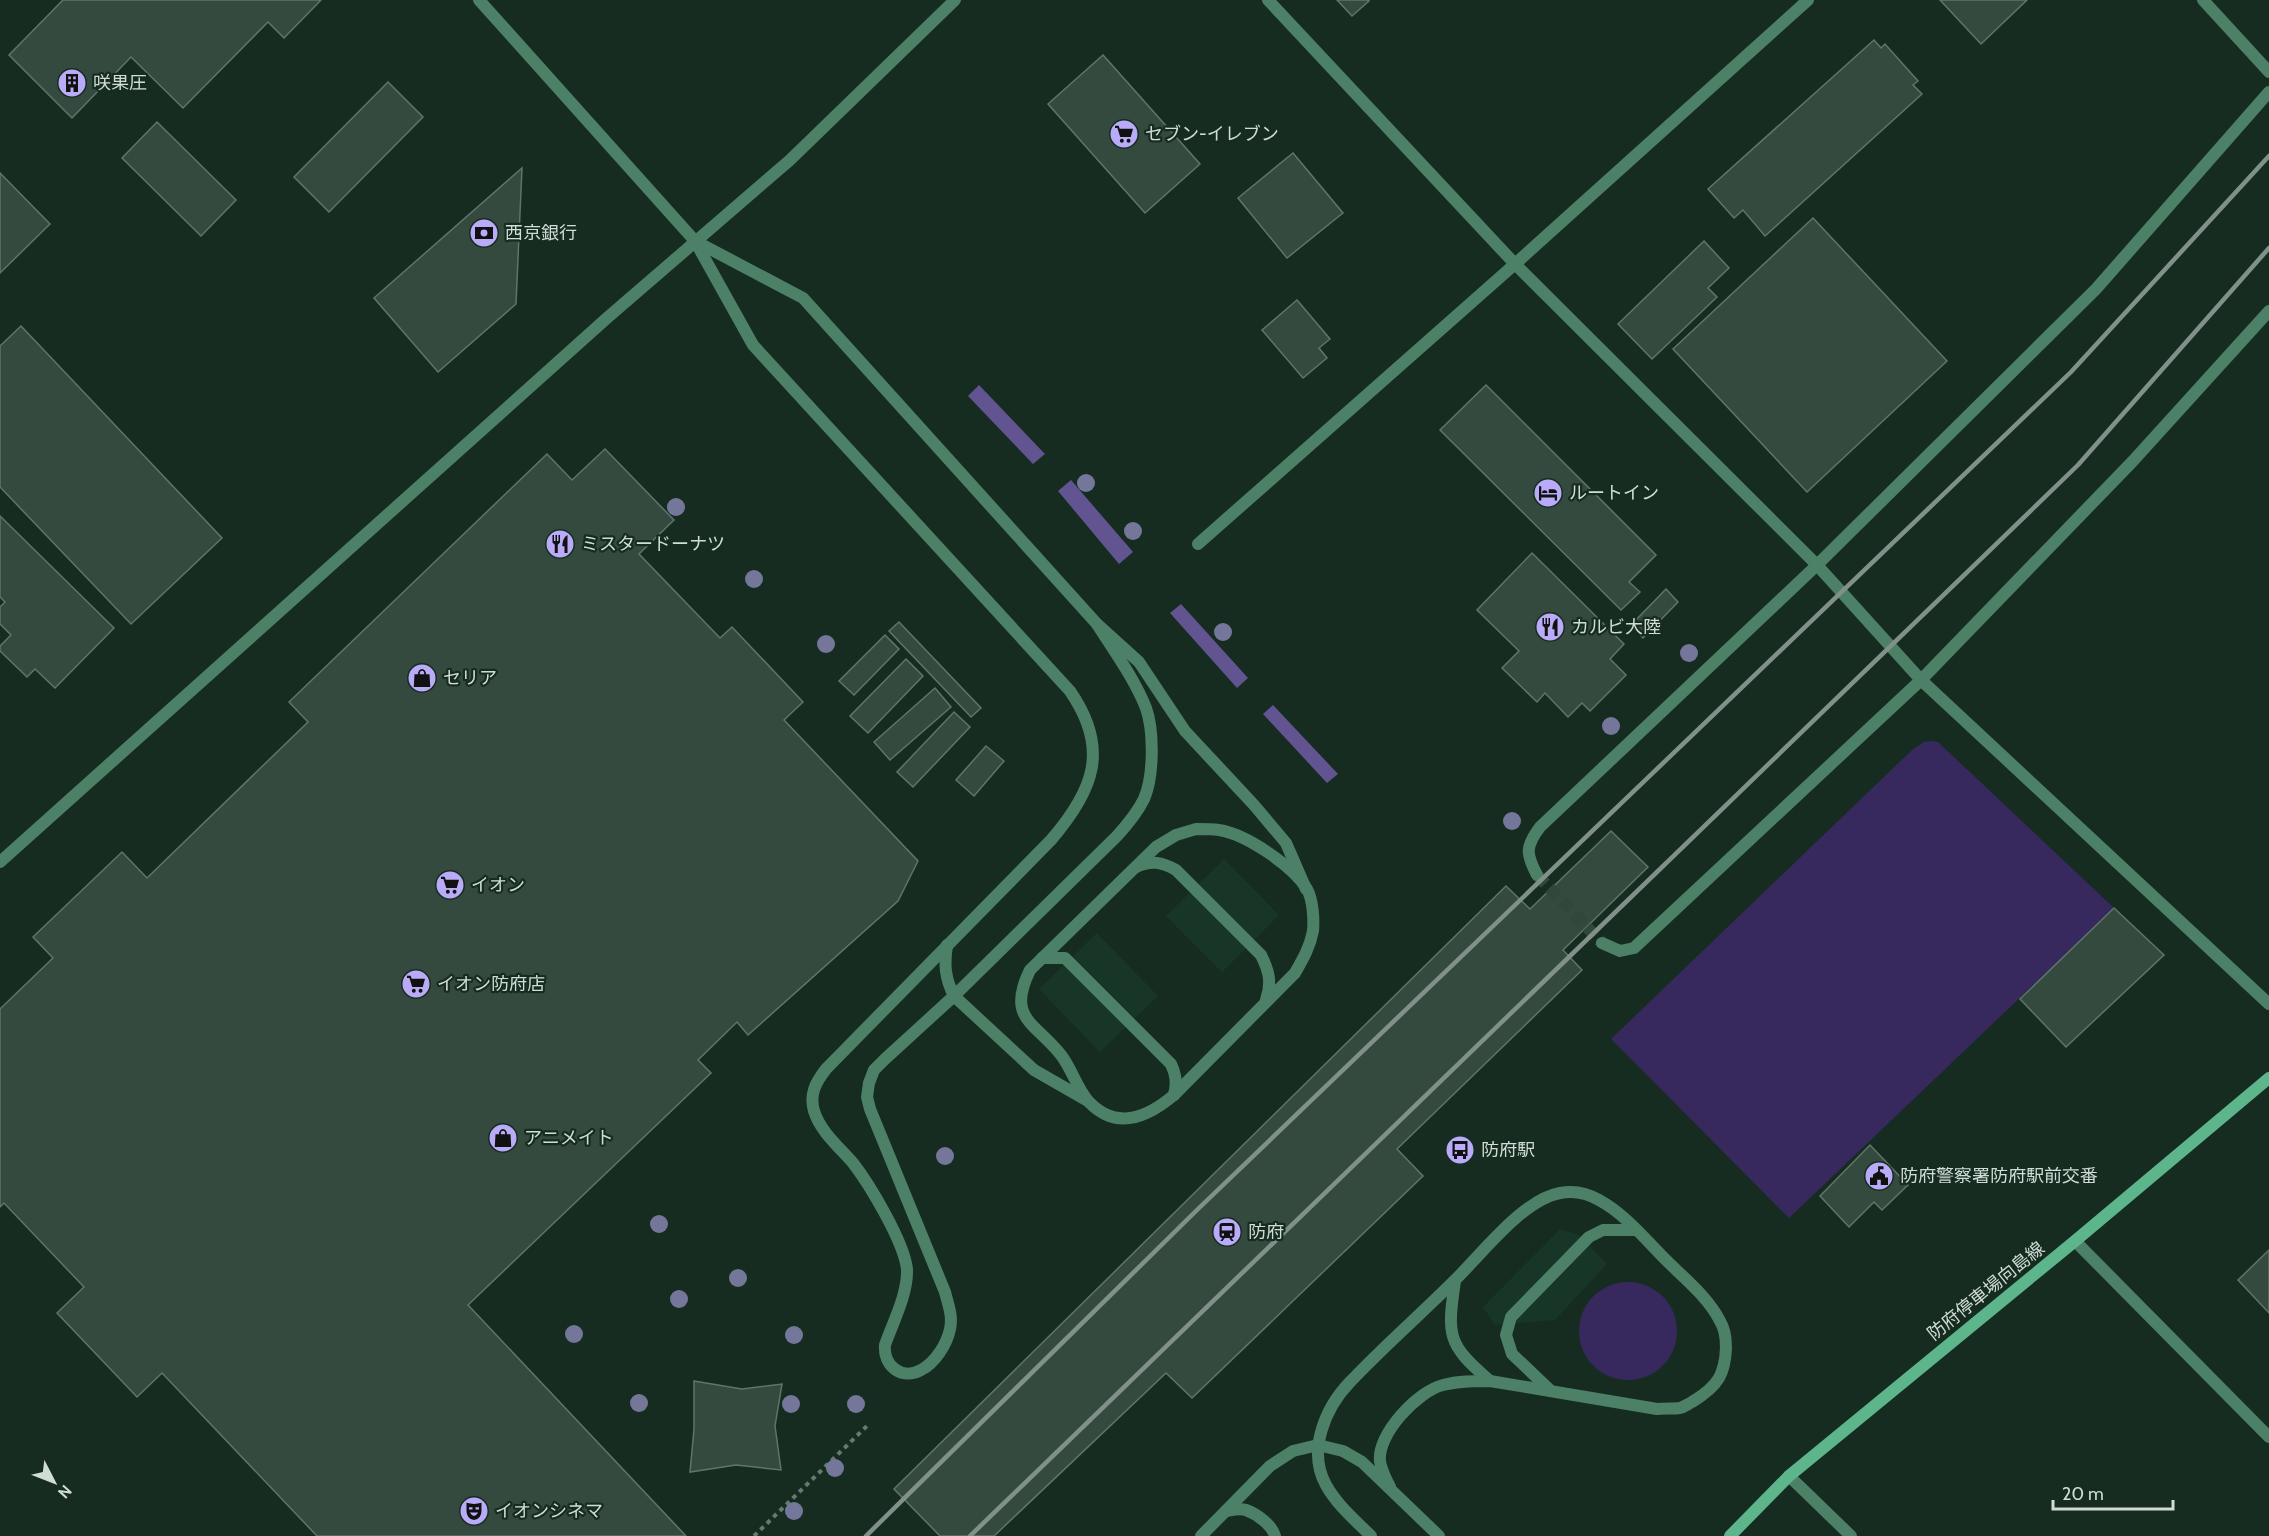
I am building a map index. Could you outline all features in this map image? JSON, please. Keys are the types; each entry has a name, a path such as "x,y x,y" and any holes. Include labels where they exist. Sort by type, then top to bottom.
{"main road":[{"name":"防府停車場向島線","path":"1730,1536 1789,1476 2269,1078"}],"street":[{"path":"479,0 695,241 753,345 1070,691 1084,712 1092,732 1091,770 1084,794 1070,818 826,1069 812,1091 815,1114 821,1125 867,1182 904,1258 907,1270 905,1287 884,1353 887,1362 900,1372 910,1374 921,1371 937,1356 946,1343 951,1328 950,1311 945,1292 879,1134 867,1097 869,1083 874,1070 885,1059 954,996 1117,836 1133,818 1145,797 1151,770 1151,739 1146,710 1130,675 1097,624"},
{"path":"0,862 695,241 790,160 955,0"},
{"path":"1268,0 1515,264 1817,565 1921,680 2269,1004"},
{"path":"1198,544 1515,264 1808,0"},
{"path":"2203,0 2269,72"},
{"path":"1537,875 1528,858 1529,842 1540,827 1817,565 2096,289 2269,92"},
{"path":"695,241 803,298 1097,624 1139,662 1185,731 1286,843 1311,901 1313,929 1308,949 1295,973 1174,1095 1157,1109 1142,1116 1124,1120 1105,1113 1034,1070 954,996 947,981 944,963 947,945"},
{"path":"1602,943 1620,951 1634,948 1921,680 2132,462 2269,311"},
{"path":"1089,1102 1060,1054 1034,1029 1024,1015 1020,1003 1022,985 1030,970 1132,869 1156,847 1176,835 1196,829 1221,830 1266,851 1288,869 1306,889"},
{"path":"1132,869 1145,863 1163,863 1176,870 1261,955 1269,971 1271,987 1264,1005"},
{"path":"1042,958 1065,958 1171,1064 1175,1074 1174,1095"},
{"path":"1371,1536 1338,1502 1325,1484 1318,1445 1329,1410 1346,1386 1455,1281 1520,1214 1541,1198 1561,1192 1581,1191 1619,1213 1709,1303 1722,1323 1725,1359 1719,1378 1704,1394 1682,1407 1657,1409 1490,1381 1467,1381 1441,1385 1426,1393 1412,1405 1390,1428 1381,1444 1380,1461 1390,1487"},
{"path":"1552,1391 1512,1354 1506,1335 1511,1317 1589,1237 1604,1230 1636,1230"},
{"path":"2075,1240 2269,1437"},
{"path":"1455,1281 1449,1318 1453,1340 1465,1359 1490,1381"},
{"path":"1201,1536 1270,1466 1293,1451 1318,1445 1343,1451 1362,1462 1439,1536"},
{"path":"1789,1476 1851,1536"},
{"path":"1226,1511 1244,1509 1258,1516 1274,1531 1275,1536"}],"path":[{"path":"754,1536 868,1425"}],"shaded area":[{"path":"979,385 1045,454 1033,464 968,396"},
{"path":"1071,480 1133,552 1119,564 1058,491"},
{"path":"1181,604 1248,678 1237,688 1170,613"},
{"path":"1273,705 1338,774 1327,783 1263,714"},
{"path":"1924,742 1938,742 2114,908 1789,1218 1611,1039 1912,750"},
{"path":"1224,859 1279,915 1222,972 1166,916"},
{"path":"1097,933 1158,996 1100,1052 1039,989"},
{"path":"1560,1229 1579,1235 1607,1264 1555,1320 1495,1325 1483,1307"},
{"path":"1618,1282 1638,1282 1663,1296 1674,1312 1677,1331 1674,1350 1663,1366 1638,1380 1618,1380 1601,1372 1587,1358 1579,1341 1579,1321 1587,1304 1601,1290"}],"building":[{"name":"咲果圧","path":"63,0 321,0 284,38 268,22 183,108 131,57 72,118 9,55"},
{"path":"1337,0 1367,0 1369,1 1352,16"},
{"path":"1940,0 2027,0 1981,44"},
{"path":"1874,40 1881,48 1885,44 1918,81 1913,85 1922,94 1765,236 1743,210 1734,218 1708,189"},
{"name":"セブン-イレブン","path":"1103,55 1200,164 1145,213 1048,104"},
{"path":"388,82 423,117 329,212 294,177"},
{"path":"157,122 236,200 201,236 122,158"},
{"path":"1293,153 1343,213 1287,258 1238,198"},
{"name":"西京銀行","path":"522,168 516,304 438,372 374,298"},
{"path":"0,173 50,224 0,273"},
{"path":"1813,218 1947,361 1807,492 1673,349"},
{"path":"1704,241 1729,268 1708,288 1717,297 1652,359 1618,324"},
{"path":"1297,300 1330,339 1319,348 1327,358 1303,378 1262,330"},
{"path":"21,326 222,538 131,624 0,487 0,346"},
{"name":"ルートイン","path":"1486,385 1656,555 1629,582 1640,592 1621,610 1440,430"},
{"name":"イオン防府店","path":"605,449 674,520 639,554 720,638 732,627 803,702 784,720 918,861 898,901 748,1035 737,1022 698,1060 711,1073 468,1305 686,1536 317,1536 162,1373 137,1397 57,1313 84,1287 4,1203 0,1207 0,1009 53,958 33,937 122,852 147,878 308,722 289,702 547,454 572,480"},
{"path":"0,516 114,628 55,688 35,669 27,677 0,651 0,646 11,635 0,624 0,607 5,602 0,597"},
{"name":"カルビ大陸","path":"1532,553 1624,644 1610,659 1626,675 1590,711 1582,703 1568,717 1545,693 1537,702 1502,668 1519,651 1477,610"},
{"path":"1666,589 1678,602 1643,638 1630,626"},
{"path":"899,622 981,708 971,717 889,631"},
{"path":"885,635 899,649 854,695 839,681"},
{"path":"906,659 923,676 868,733 850,716"},
{"path":"935,688 951,707 890,760 874,742"},
{"path":"954,712 970,727 913,787 897,772"},
{"path":"986,746 1004,761 974,796 956,780"},
{"path":"1611,831 1648,867 1563,950 1582,970 1397,1149 1423,1176 1192,1398 1166,1373 994,1536 940,1536 894,1489 1506,886 1530,909"},
{"path":"2114,908 2164,955 2066,1047 2020,999"},
{"path":"1870,1145 1908,1185 1882,1210 1874,1202 1849,1227 1820,1196"},
{"path":"2269,1250 2269,1313 2238,1280"},
{"path":"694,1381 742,1389 782,1384 775,1426 781,1470 736,1465 690,1472 694,1429"}],"tunnel":[{"path":"1537,875 1602,943"}],"railway":[{"path":"866,1536 1199,1208 2071,372 2269,156"},
{"path":"970,1536 2078,465 2269,248"}],"place":[{"name":"咲果圧","path":"72,83"},
{"name":"セブン-イレブン","path":"1124,134"},
{"name":"西京銀行","path":"484,233"},
{"name":"ルートイン","path":"1548,493"},
{"name":"ミスタードーナツ","path":"560,544"},
{"name":"カルビ大陸","path":"1550,627"},
{"name":"セリア","path":"422,678"},
{"name":"イオン","path":"450,885"},
{"name":"イオン防府店","path":"416,984"},
{"name":"アニメイト","path":"503,1138"},
{"name":"防府駅","path":"1460,1150"},
{"name":"防府警察署防府駅前交番","path":"1879,1176"},
{"name":"防府","path":"1227,1232"},
{"name":"イオンシネマ","path":"474,1511"}]}
